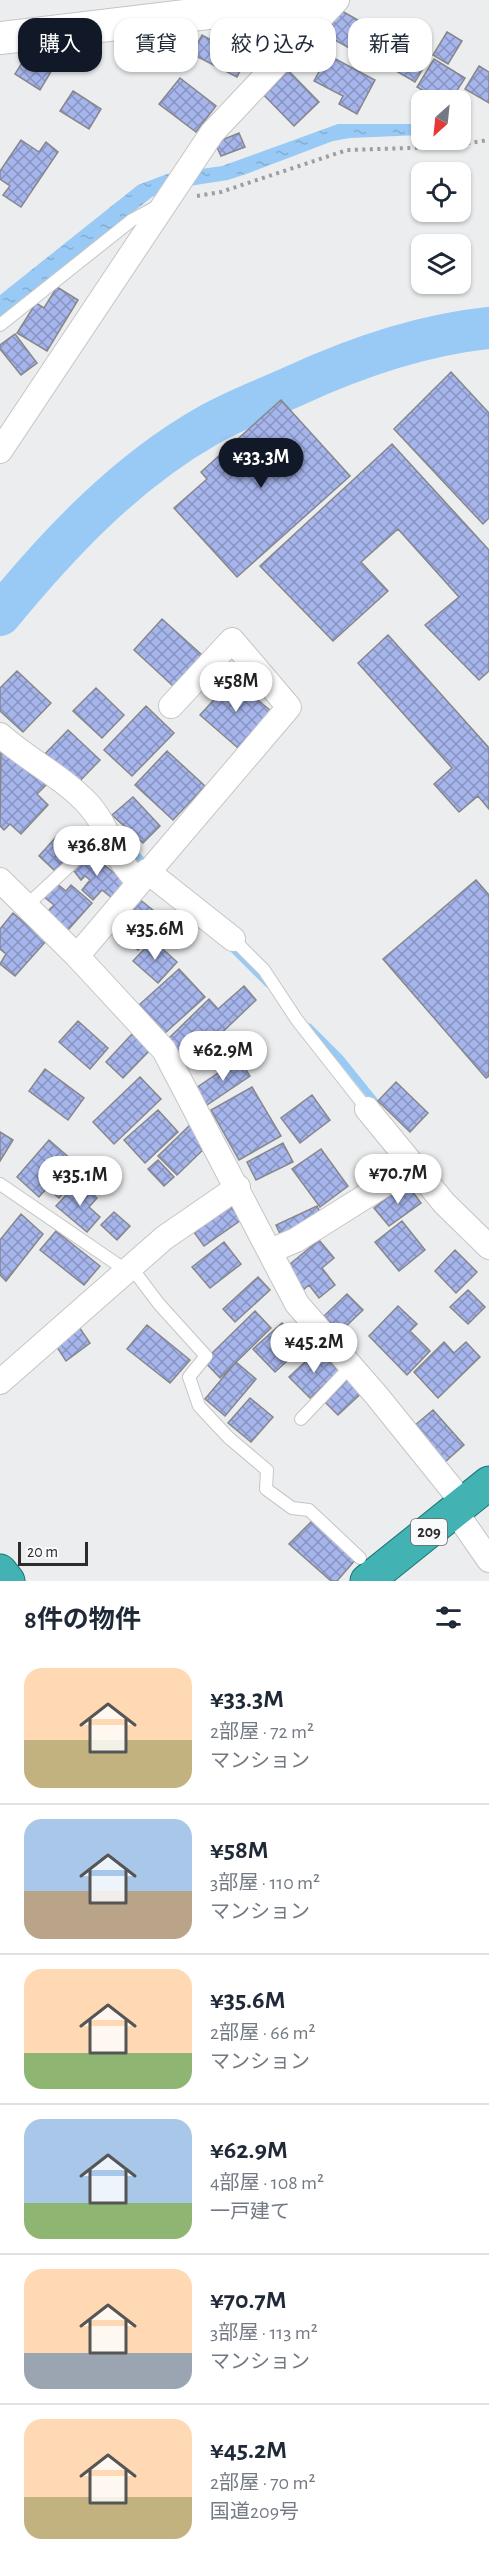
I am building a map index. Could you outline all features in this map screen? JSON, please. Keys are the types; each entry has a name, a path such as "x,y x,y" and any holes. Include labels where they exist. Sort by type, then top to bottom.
{"highway":[{"name":"209","path":"364,1570 460,1507 489,1483"},
{"path":"0,1571 8,1581"}],"street":[{"path":"162,0 190,15"},
{"path":"0,38 319,0"},
{"path":"0,451 212,133 337,0"},
{"path":"77,956 289,707 232,640 171,706"},
{"path":"0,735 88,804 106,829 124,865 233,939"},
{"path":"0,880 77,956 164,1050 238,1187 297,1304 351,1366 460,1507 489,1560"},
{"path":"367,1109 444,1203 489,1247"},
{"path":"270,1251 306,1234 414,1166"},
{"path":"0,1382 164,1238 238,1187"}],"lane":[{"path":"0,325 132,220 167,201"},
{"path":"26,906 80,856 111,842"},
{"path":"233,939 264,970 297,1020 367,1109"},
{"path":"0,1185 129,1269 206,1356 189,1377 199,1406 229,1438 267,1470 266,1489 292,1508 309,1510 364,1570"},
{"path":"301,1419 351,1366"}],"path":[{"path":"167,201 221,192 347,150 442,147 489,140"}],"water":[{"path":"338,124 411,124 411,135 333,141 228,180 170,189 152,197 0,318 0,295 138,185 167,174 222,166"}],"building":[{"path":"340,10 354,18 348,18 348,47 336,41 336,18"},
{"path":"447,32 462,41 448,64 433,55"},
{"path":"202,35 210,39 210,63 198,57 198,43"},
{"path":"336,59 348,66 348,72 360,72 375,80 357,114 339,104 343,96 314,81 319,72 336,72"},
{"path":"434,59 465,78 457,90 422,90 417,87 426,72 432,72"},
{"path":"479,66 489,72 489,103 471,92 471,90 465,89"},
{"path":"18,69 18,72 51,72 40,90 15,74"},
{"path":"227,72 240,72 237,77"},
{"path":"272,72 290,72 319,102 294,126 256,87"},
{"path":"398,72 421,72 415,82"},
{"path":"180,78 216,106 196,132 159,104"},
{"path":"73,91 101,109 89,129 60,111"},
{"path":"239,133 245,147 221,156 215,143"},
{"path":"21,140 39,152 46,142 58,152 21,207 3,195 10,186 0,179 0,171"},
{"path":"57,287 78,300 47,351 17,333 36,303 44,308"},
{"path":"15,334 37,363 21,375 0,349 0,345"},
{"path":"451,372 489,413 489,518 483,524 394,429"},
{"path":"281,400 350,476 237,577 174,508 207,479 201,472"},
{"path":"392,444 489,550 489,671 479,680 425,625 459,597 398,529 361,562 388,591 333,641 260,566"},
{"path":"162,619 202,655 173,686 134,650"},
{"path":"388,635 489,748 489,809 478,796 459,812 434,784 452,768 358,663"},
{"path":"17,671 51,703 23,732 0,711 0,688"},
{"path":"233,679 271,711 238,748 200,715"},
{"path":"96,688 124,715 102,738 73,711"},
{"path":"146,706 174,733 132,776 104,750"},
{"path":"68,730 100,760 75,786 43,756"},
{"path":"1,742 46,785 37,794 48,805 21,834 10,824 4,830 0,826"},
{"path":"167,751 205,786 173,820 135,785"},
{"path":"133,797 160,826 143,843 112,815"},
{"path":"56,837 73,852 55,871 39,856"},
{"path":"88,853 96,862 98,860 125,882 112,898 102,890 93,900 82,890 90,880 85,876 81,880 71,867"},
{"path":"51,879 66,891 71,885 92,903 68,930 47,912 54,905 39,893"},
{"path":"476,880 489,895 489,1076 486,1078 383,959"},
{"path":"138,898 164,919 138,950 112,929"},
{"path":"13,913 46,941 15,976 0,964 6,954 0,949 0,929"},
{"path":"153,940 177,962 158,983 133,961"},
{"path":"179,969 205,997 165,1033 139,1005"},
{"path":"244,986 256,1000 188,1065 166,1041 209,999 218,1009"},
{"path":"78,1021 108,1048 90,1069 59,1042"},
{"path":"132,1034 150,1050 123,1078 106,1062"},
{"path":"239,1059 250,1076 207,1105 196,1088"},
{"path":"45,1069 84,1098 68,1120 29,1091"},
{"path":"140,1077 161,1099 114,1144 93,1122"},
{"path":"396,1082 428,1113 410,1132 378,1101"},
{"path":"252,1087 281,1136 239,1160 211,1110"},
{"path":"312,1095 330,1120 300,1143 281,1118"},
{"path":"158,1110 178,1132 145,1163 124,1140"},
{"path":"191,1124 209,1144 177,1175 158,1156"},
{"path":"0,1132 13,1140 0,1161"},
{"path":"49,1140 72,1160 63,1170 75,1180 59,1198 47,1188 39,1197 17,1177"},
{"path":"283,1143 293,1162 256,1180 247,1162"},
{"path":"321,1149 348,1186 320,1207 292,1169"},
{"path":"158,1160 174,1177 164,1186 148,1169"},
{"path":"81,1183 97,1198 89,1207 100,1217 87,1232 56,1206"},
{"path":"406,1183 421,1203 389,1226 374,1208"},
{"path":"227,1202 241,1220 204,1246 191,1228"},
{"path":"317,1206 324,1220 283,1240 276,1225"},
{"path":"114,1212 130,1226 117,1240 101,1225"},
{"path":"21,1214 43,1234 6,1281 0,1275 0,1240"},
{"path":"402,1221 425,1250 399,1271 375,1242"},
{"path":"56,1231 100,1266 84,1285 40,1250"},
{"path":"319,1240 334,1258 322,1268 335,1285 319,1298 309,1285 302,1291 284,1269"},
{"path":"224,1242 241,1264 210,1288 192,1267"},
{"path":"455,1250 477,1272 456,1293 435,1271"},
{"path":"258,1277 270,1290 235,1322 223,1309"},
{"path":"468,1290 485,1307 468,1324 450,1307"},
{"path":"347,1294 363,1310 340,1332 324,1316"},
{"path":"398,1306 417,1324 410,1331 430,1351 407,1375 369,1336"},
{"path":"255,1311 271,1328 220,1378 204,1361"},
{"path":"282,1323 304,1346 275,1372 253,1349"},
{"path":"77,1324 90,1343 66,1361 53,1341"},
{"path":"147,1325 190,1360 170,1383 127,1349"},
{"path":"444,1342 454,1353 466,1342 480,1357 438,1398 414,1372"},
{"path":"318,1350 339,1371 310,1398 289,1377"},
{"path":"236,1362 256,1379 225,1416 205,1399"},
{"path":"348,1370 366,1389 338,1415 320,1397"},
{"path":"250,1398 273,1417 251,1442 228,1423"},
{"path":"433,1410 464,1445 445,1462 414,1426"},
{"path":"313,1520 356,1559 337,1581 331,1581 289,1544"}],"waterway":[{"path":"0,615 70,536 121,487 177,444 207,426 250,405 365,357 438,336 489,328"},
{"path":"119,838 148,866"},
{"path":"229,945 268,984"},
{"path":"309,1027 340,1058 377,1104"}]}
